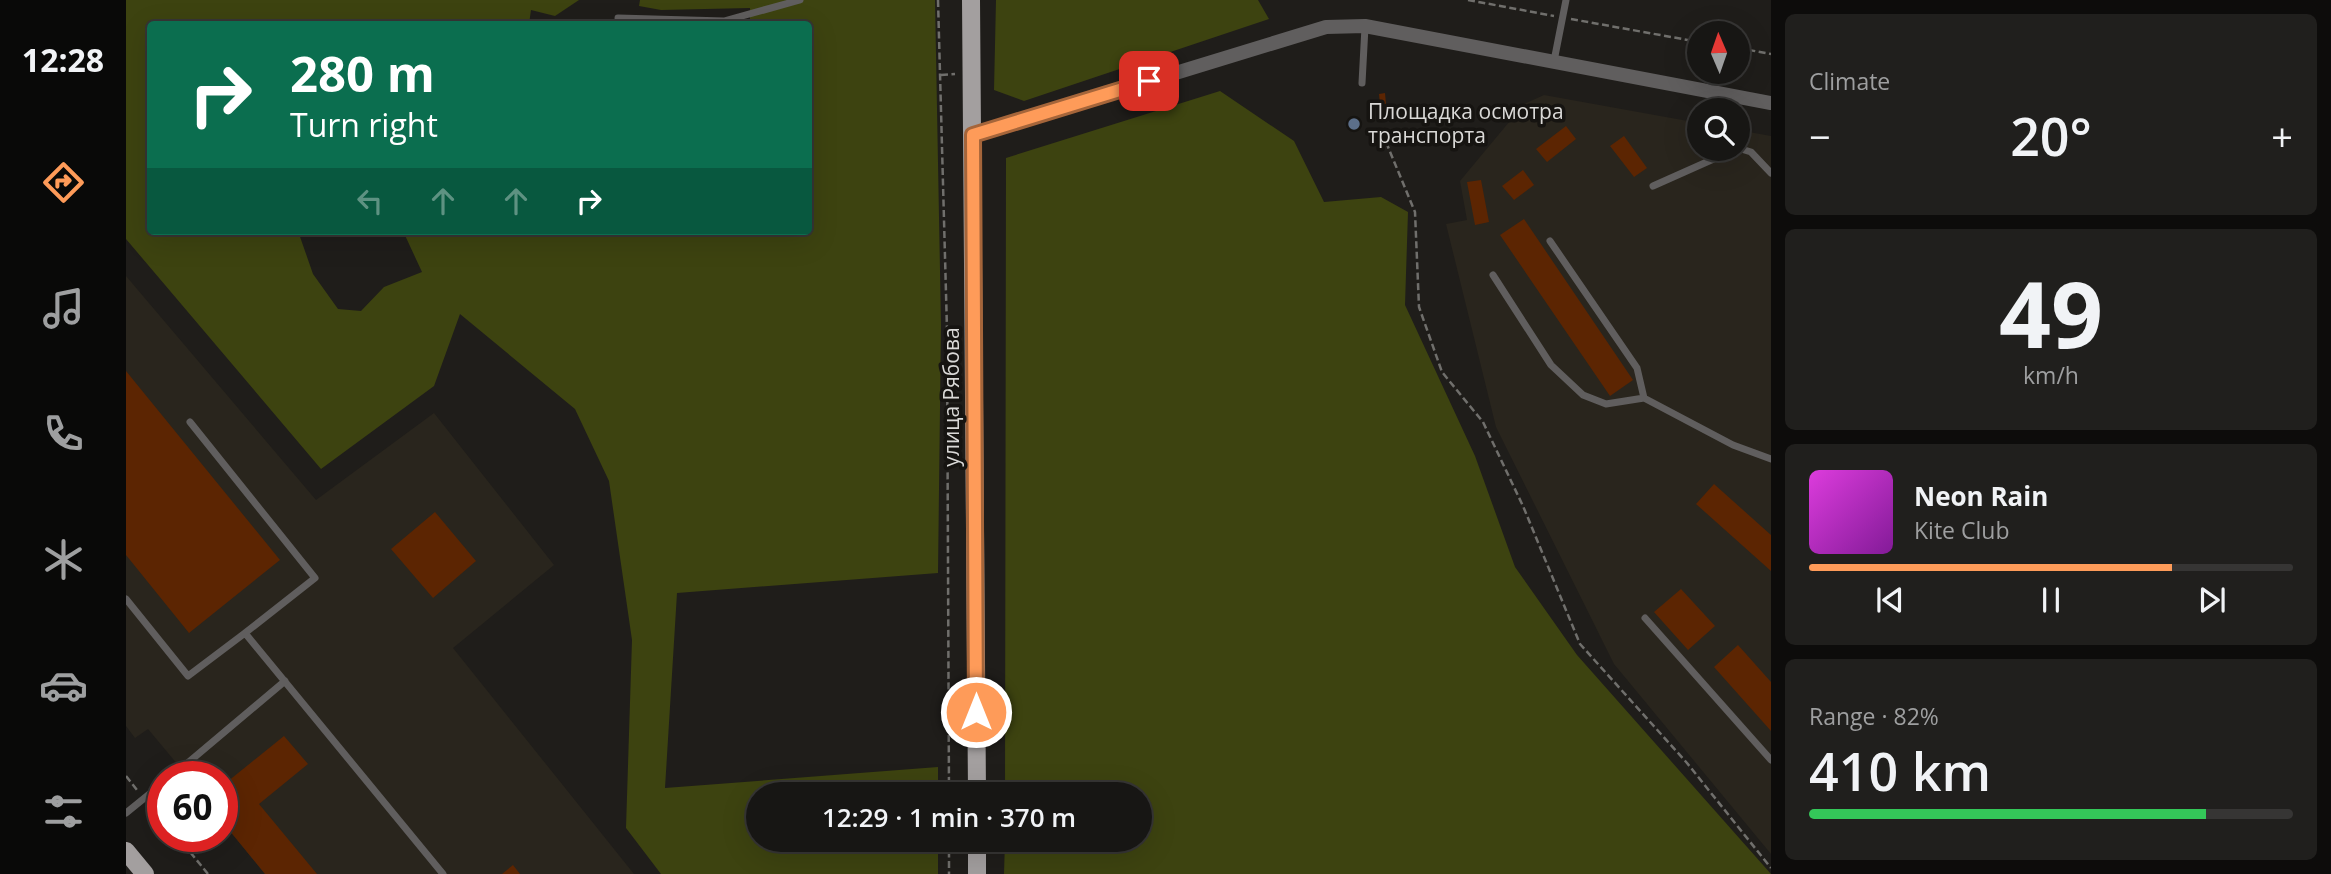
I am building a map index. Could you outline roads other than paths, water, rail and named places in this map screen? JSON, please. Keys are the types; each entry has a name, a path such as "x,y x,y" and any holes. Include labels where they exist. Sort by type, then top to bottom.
{"main road":[{"name":"улица Рябова","path":"971,0 976,782"},
{"path":"126,851 145,874"},
{"path":"977,852 977,874"}],"street":[{"path":"973,135 1326,27 1365,26 1771,103"}],"lane":[{"path":"618,18 724,21 800,0"},
{"path":"1554,62 1566,0"},
{"path":"1362,83 1365,26"},
{"path":"1750,152 1771,173"},
{"path":"1653,186 1708,161"},
{"path":"1550,242 1637,368 1644,398"},
{"path":"1493,275 1551,365 1583,395 1605,404 1644,398 1733,445 1771,459"},
{"path":"126,599 188,676 315,578 190,422"},
{"path":"1645,618 1771,760"},
{"path":"246,633 443,874"},
{"path":"190,761 285,681"},
{"path":"126,813 147,796"}],"place":[{"name":"Площадка осмотра транспорта","path":"1354,124"}]}
